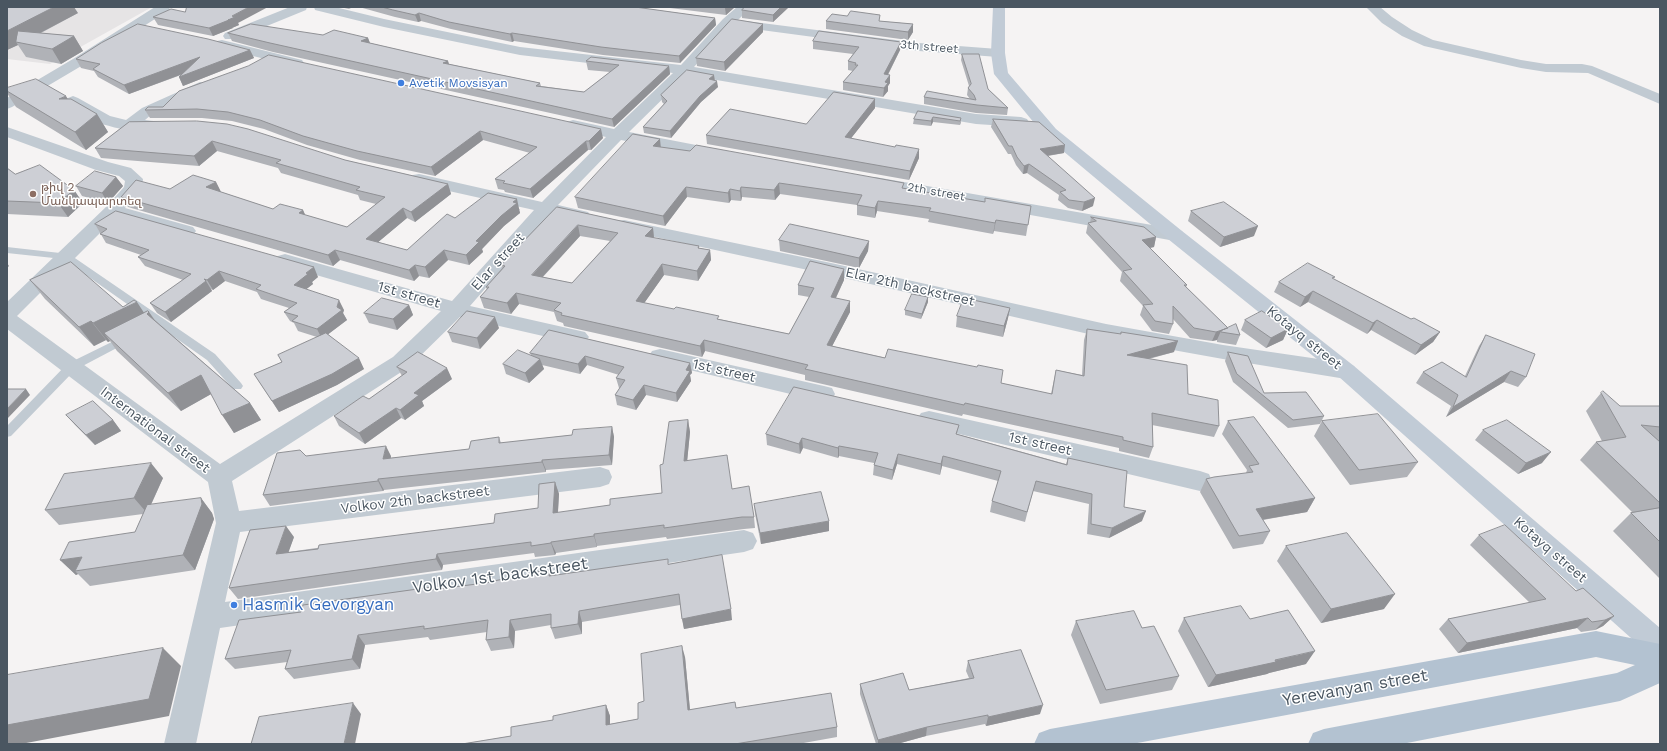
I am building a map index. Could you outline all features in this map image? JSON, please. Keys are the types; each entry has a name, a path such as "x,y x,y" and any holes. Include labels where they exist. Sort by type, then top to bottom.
{"main road":[{"name":"Kotayq street","path":"999,7 998,53 1001,74 1050,132 1175,236 1346,371 1660,646"},
{"name":"Yerevanyan street","path":"1050,744 1596,644 1660,657"},
{"path":"1324,744 1620,686 1660,668"}],"street":[{"path":"7,104 78,62 164,7"},
{"path":"301,7 210,41 310,66"},
{"path":"320,7 384,23 520,51 591,58 684,70 976,119 1044,124"},
{"name":"Elar street","path":"219,477 401,362 456,309 546,208 617,135 684,70 720,21 745,7"},
{"path":"1372,7 1407,33 1429,44 1546,68 1582,68 1592,70 1660,99"},
{"name":"3th street","path":"720,21 919,47 998,53"},
{"path":"134,26 156,31"},
{"path":"254,67 271,57"},
{"path":"115,136 147,111 191,89 212,81"},
{"path":"73,101 105,120 128,125 173,125"},
{"path":"556,121 617,135 735,156"},
{"path":"7,314 113,210 133,188 134,179 125,172 92,155 9,134"},
{"name":"Elar 2th backstreet","path":"402,176 832,269 1106,331 1223,352 1346,371"},
{"name":"2th street","path":"861,179 1175,236"},
{"path":"113,210 204,236"},
{"name":"1st street","path":"265,254 456,309 596,341"},
{"name":"International street","path":"7,319 219,477 229,523 180,744"},
{"name":"1st street","path":"642,352 843,399"},
{"name":"1st street","path":"913,415 1200,482"},
{"name":"Volkov 2th backstreet","path":"229,523 600,477"},
{"name":"Volkov 1st backstreet","path":"209,618 744,541"}],"lane":[{"path":"7,250 66,256 210,357 237,386"},
{"path":"147,329 161,322"},
{"path":"7,433 71,367 133,336"}],"shaded area":[{"path":"7,7 152,7 50,64 7,59"}],"building":[{"path":"7,7 54,7 7,31"},
{"path":"187,7 249,7 232,16 235,17 209,28 153,17 171,9 185,12"},
{"path":"382,7 635,7 715,18 679,56 601,47 512,33 510,34 449,22 419,13 415,15"},
{"path":"745,7 781,7 773,15 742,10"},
{"path":"851,11 880,15 879,21 913,24 908,32 826,21 832,14 847,16"},
{"path":"732,19 763,24 724,62 696,58"},
{"path":"138,24 208,39 250,50 179,77 200,57 124,85 93,69 100,64 76,59 101,43"},
{"path":"251,24 323,35 334,30 368,38 361,41 448,61 443,63 540,83 536,86 584,92 619,65 586,61 591,57 669,66 612,119 228,33"},
{"path":"18,31 74,36 52,49 16,42"},
{"path":"819,31 901,42 884,74 890,75 885,82 888,83 884,88 843,82 858,65 848,61 859,47 813,41"},
{"path":"962,54 979,54 988,89 1008,108 924,97 927,91 976,100 968,88 971,84"},
{"path":"269,55 601,129 589,141 586,141 530,189 503,183 505,181 495,179 537,147 480,131 431,167 357,151 303,136 260,120 228,112 197,109 145,110 148,107 163,107 179,91 248,66"},
{"path":"687,70 714,75 709,79 717,81 700,96 670,131 643,127 667,101 661,95"},
{"path":"36,79 66,96 59,99 71,99 97,114 75,132 7,91 7,88"},
{"path":"834,92 875,99 845,137 895,147 896,145 919,149 910,171 706,135 730,109 806,124"},
{"path":"918,111 961,118 960,121 933,117 931,121 914,119"},
{"path":"993,119 1039,122 1065,145 1040,149 1095,198 1084,202 1069,200 1060,192 1066,190 1029,164 1024,166 1017,157 1012,146 1009,146"},
{"path":"197,121 227,124 248,129 345,160 448,184 411,212 403,208 366,239 407,250 447,214 455,218 488,193 517,199 513,202 517,203 501,216 476,241 479,242 466,255 444,250 425,267 415,265 409,270 335,250 328,255 121,197 136,180 170,189 193,175 216,182 206,187 273,209 280,204 303,210 299,213 347,227 385,197 356,190 360,187 276,163 281,160 212,141 194,156 95,148 129,122"},
{"path":"633,134 660,139 653,146 690,151 696,145 904,183 902,188 985,202 985,198 1031,206 1028,225 996,220 995,223 929,211 931,208 878,201 875,208 857,205 862,195 779,183 774,190 741,187 740,191 730,189 728,193 686,187 663,216 575,197"},
{"path":"40,165 74,190 58,203 7,201 7,168 15,174"},
{"path":"95,171 116,177 102,193 76,186"},
{"path":"1224,202 1258,226 1224,237 1191,211"},
{"path":"557,207 653,228 645,236 699,246 698,248 710,250 697,271 662,264 636,301 674,309 676,307 719,316 717,319 789,334 814,288 798,285 810,261 844,269 831,297 850,301 827,345 885,358 888,349 977,367 978,365 1003,370 1001,383 1052,394 1056,370 1084,376 1087,329 1121,334 1121,332 1178,341 1127,355 1187,365 1188,394 1218,400 1219,426 1152,413 1153,447 1123,440 1123,437 965,403 964,405 805,369 808,365 704,340 700,346 561,315 562,313 554,310 561,303 516,293 507,303 480,297 489,287 486,287 505,266 501,265","holes":["578,225 618,233 572,283 532,275"]},
{"path":"116,211 314,267 294,285 339,300 337,307 342,310 317,329 292,321 298,316 284,312 297,303 256,289 261,285 219,271 207,280 204,279 206,281 165,312 150,303 191,274 138,257 149,250 100,234 107,229 95,224"},
{"path":"1091,217 1144,227 1156,237 1142,240 1187,285 1184,285 1228,328 1216,332 1194,328 1173,306 1173,324 1155,321 1143,305 1153,304 1123,271 1132,269 1088,223 1096,221"},
{"path":"790,224 869,241 859,258 779,240"},
{"path":"71,262 123,307 134,300 137,302 93,323 91,321 79,327 30,280"},
{"path":"1308,263 1335,277 1332,278 1411,319 1414,318 1440,332 1421,345 1377,320 1373,323 1313,291 1305,297 1279,282"},
{"path":"912,294 928,297 922,314 905,310"},
{"path":"382,298 409,305 393,319 364,313"},
{"path":"964,298 1010,308 1004,326 957,316"},
{"path":"148,311 149,312 147,314 250,403 222,415 201,375 168,393 104,333"},
{"path":"467,311 495,317 477,338 448,332"},
{"path":"1262,311 1288,329 1271,338 1245,320"},
{"path":"1236,324 1240,335 1221,332 1221,331"},
{"path":"549,330 690,363 686,370 690,371 676,393 644,385 633,400 615,395 625,380 616,378 624,367 585,356 578,364 530,353"},
{"path":"326,333 359,358 332,374 272,401 254,374 282,362 278,355"},
{"path":"1486,335 1535,354 1526,377 1511,371 1453,407 1458,395 1423,372 1442,362 1466,377"},
{"path":"518,350 540,359 525,373 503,364"},
{"path":"418,352 447,368 414,393 419,395 400,410 396,408 359,433 334,416 363,396 369,399 407,372 397,367"},
{"path":"1228,352 1248,356 1264,393 1306,392 1324,416 1293,420 1237,374"},
{"path":"794,387 959,425 956,434 1067,465 1068,458 1127,471 1124,507 1146,511 1112,528 1091,524 1092,494 1036,481 1027,512 992,501 1001,471 943,456 941,464 898,454 893,470 874,465 878,453 839,446 838,448 802,438 799,444 766,434"},
{"path":"7,389 26,389 7,409"},
{"path":"1603,391 1620,406 1660,406 1660,427 1641,425 1660,442 1660,503 1596,442 1626,437 1601,393"},
{"path":"93,401 113,420 86,435 66,415"},
{"path":"1378,414 1418,462 1359,470 1322,421"},
{"path":"1254,417 1315,498 1256,509 1270,531 1239,536 1206,479 1253,472 1249,466 1259,464 1228,421"},
{"path":"688,420 684,461 727,455 732,489 749,486 754,517 742,517 664,528 664,525 594,534 594,536 531,546 531,542 437,554 436,559 229,588 250,530 286,526 276,554 318,549 319,545 494,523 495,514 538,508 539,484 555,482 553,513 610,505 610,499 662,493 660,465 663,464 669,422"},
{"path":"1507,420 1551,452 1526,463 1483,430"},
{"path":"612,427 609,455 542,460 542,462 378,479 378,481 263,495 277,453 300,450 306,456 386,446 383,459 469,449 471,441 499,437 499,443 572,435 573,430"},
{"path":"151,463 134,498 45,510 64,474"},
{"path":"821,492 829,521 760,533 754,504"},
{"path":"201,498 202,504 183,555 75,571 82,557 60,560 69,542 135,532 147,505"},
{"path":"1660,508 1660,542 1631,513"},
{"path":"1505,525 1576,591 1583,588 1614,616 1605,620 1592,622 1588,618 1467,643 1448,619 1546,599 1479,535"},
{"path":"1347,533 1395,594 1331,609 1286,546"},
{"path":"722,555 731,609 682,619 679,594 579,611 578,624 551,628 551,614 510,620 509,637 486,640 488,620 424,629 424,626 358,635 352,659 285,669 291,650 225,659 239,620 301,612 303,605 432,587 431,590 492,582 528,575 529,573 550,570 549,576 668,559 668,564"},
{"path":"1241,606 1250,619 1288,610 1315,651 1275,660 1276,662 1216,675 1184,618"},
{"path":"1134,611 1142,628 1154,626 1179,676 1106,690 1076,621"},
{"path":"682,646 688,710 735,702 736,708 831,693 837,727 735,744 462,744 511,736 511,727 553,720 553,716 606,705 606,725 638,719 638,703 644,701 641,654"},
{"path":"163,648 149,699 7,725 7,675"},
{"path":"1021,650 1043,705 988,717 988,715 927,727 878,740 860,684 903,673 909,690 974,678 968,661"},
{"path":"353,703 344,744 251,744 259,717"}],"place":[{"name":"Avetik Movsisyan","path":"401,83"},
{"name":"թիվ 2 Մանկապարտեզ","path":"33,194"},
{"name":"Hasmik Gevorgyan","path":"234,605"}]}
